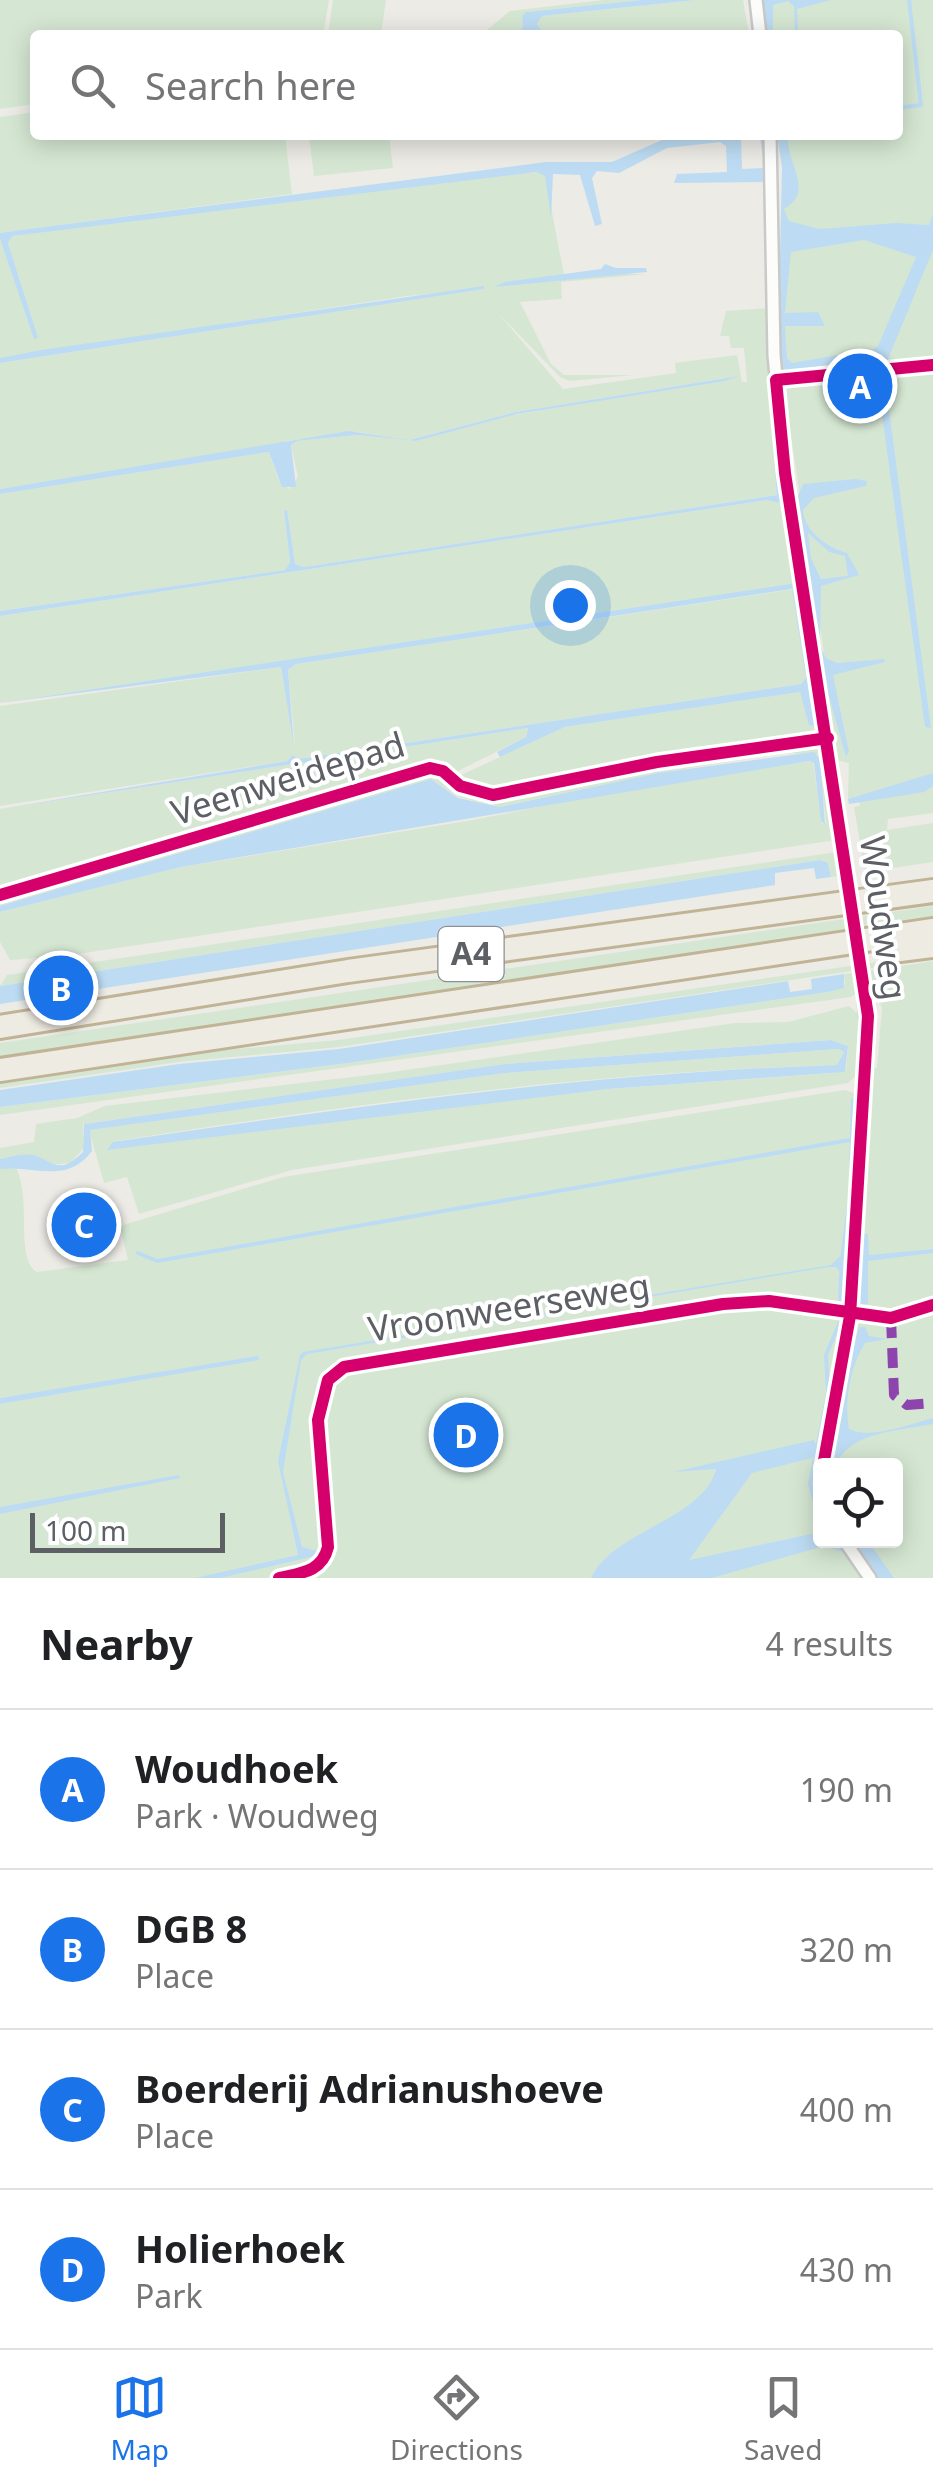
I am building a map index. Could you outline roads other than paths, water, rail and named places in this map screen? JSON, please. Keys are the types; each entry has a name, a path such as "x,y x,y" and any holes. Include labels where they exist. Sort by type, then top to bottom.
{"highway":[{"name":"A4","path":"0,1028 348,971 933,891"},
{"name":"A4","path":"0,1070 352,1014 639,976 933,930"},
{"name":"A4","path":"639,976 933,946"}],"street":[{"path":"756,0 759,30"},
{"name":"Woudweg","path":"770,140 774,355 783,450 862,976 868,1040 850,1316 824,1458"},
{"path":"849,1548 870,1578"}],"water":[{"path":"641,0 696,0 542,16 537,24 541,30 520,30 526,12"},
{"path":"761,0 831,0 797,9 798,30 794,6 788,1 773,5 773,30 764,30"},
{"path":"662,140 741,140 742,169 765,168 763,140 766,146 764,207 763,182 674,183 677,174 727,172 726,146 720,142 667,148 619,173 597,171 592,178 602,224 595,226 580,175 553,174 551,218 545,176 536,172 13,236 8,243 38,338 34,339 0,239 0,233 21,230 546,162 612,162"},
{"path":"778,140 788,140 799,184 798,193 784,209 789,221 819,229 896,223 929,225 933,214 933,250 886,364 863,356 878,346 916,257 864,240 791,252 785,313 818,312 825,326 785,326 787,358 792,363 837,355 840,363 782,372 778,337 782,167"},
{"path":"605,264 646,268 647,272 494,287 505,282 601,269"},
{"path":"484,286 0,363 0,358 41,350"},
{"path":"739,376 517,414 416,441 358,435 297,441 291,445 296,487 282,487 269,452 0,494 0,489 349,431 409,440 516,412"},
{"path":"877,379 885,379 931,728 925,727"},
{"path":"768,394 794,564 780,503 767,500 0,616 0,611 285,570 290,562 284,511 287,510 295,564 304,567 777,495"},
{"path":"867,481 866,486 814,498 803,510 812,532 847,553 859,575 821,586 820,645 826,658 837,663 884,659 885,662 833,675 849,752 846,757 819,661 796,500 803,484","holes":["808,533 829,552 845,556 848,576 821,579 811,558"]},
{"path":"797,583 815,726 809,725 800,692 565,727 500,757 497,752 526,737 528,728 0,809 287,761 293,755 299,759 801,684 806,678 792,589 296,664 288,670 294,747 281,667 0,703"},
{"path":"814,752 820,759 825,825 821,821 814,763 810,761 181,867 0,912 0,906 431,779 458,798 500,807 658,773"},
{"path":"933,773 933,786 924,792 849,804 848,799"},
{"path":"820,860 828,863 831,877 816,879 814,868 775,873 775,885 0,1004 0,986"},
{"path":"844,974 844,988 828,992 356,1062 0,1107 0,1090 179,1064 339,1049 788,981 790,992 812,989 811,979"},
{"path":"831,1040 848,1046 845,1072 608,1089 107,1150 113,1142 474,1093 654,1075 837,1065 844,1052 839,1049 505,1073 90,1130 92,1151 72,1168 0,1169 0,1159 21,1155 33,1155 58,1165 68,1163 83,1152 84,1124 505,1064"},
{"path":"863,1234 868,1234 869,1255 933,1249 933,1253 868,1261 868,1304 860,1306"},
{"path":"843,1257 843,1276 836,1267 828,1267 307,1354 301,1360 283,1472 302,1547 317,1551 315,1556 220,1578 195,1578 298,1555 278,1461 300,1355 303,1352 831,1265"},
{"path":"859,1327 865,1327 869,1336 887,1339 865,1343 855,1363 848,1396 849,1429 880,1432 933,1418 933,1424 864,1439 841,1458 831,1458 841,1391"},
{"path":"258,1356 259,1360 0,1404 0,1398"},
{"path":"814,1440 818,1449 812,1458 752,1473 689,1560 813,1533 813,1548 817,1548 712,1578 591,1578 618,1548 694,1501 708,1486 716,1469 673,1472"},
{"path":"179,1475 180,1478 0,1514 0,1507"},
{"path":"854,1548 873,1548 894,1578 878,1578"}],"waterway":[{"path":"903,107 921,105 909,0"},
{"path":"851,1168 853,1100"},
{"path":"138,1253 157,1261 850,1140"},
{"path":"842,1259 851,1188"},
{"path":"840,1304 841,1274"},
{"path":"815,1458 828,1393 826,1355 840,1322"},
{"path":"813,1469 813,1494"}],"place":[{"name":"Woudhoek","path":"860,386"},
{"name":"DGB 8","path":"61,988"},
{"name":"Boerderij Adrianushoeve","path":"84,1225"},
{"name":"Holierhoek","path":"466,1435"}]}
